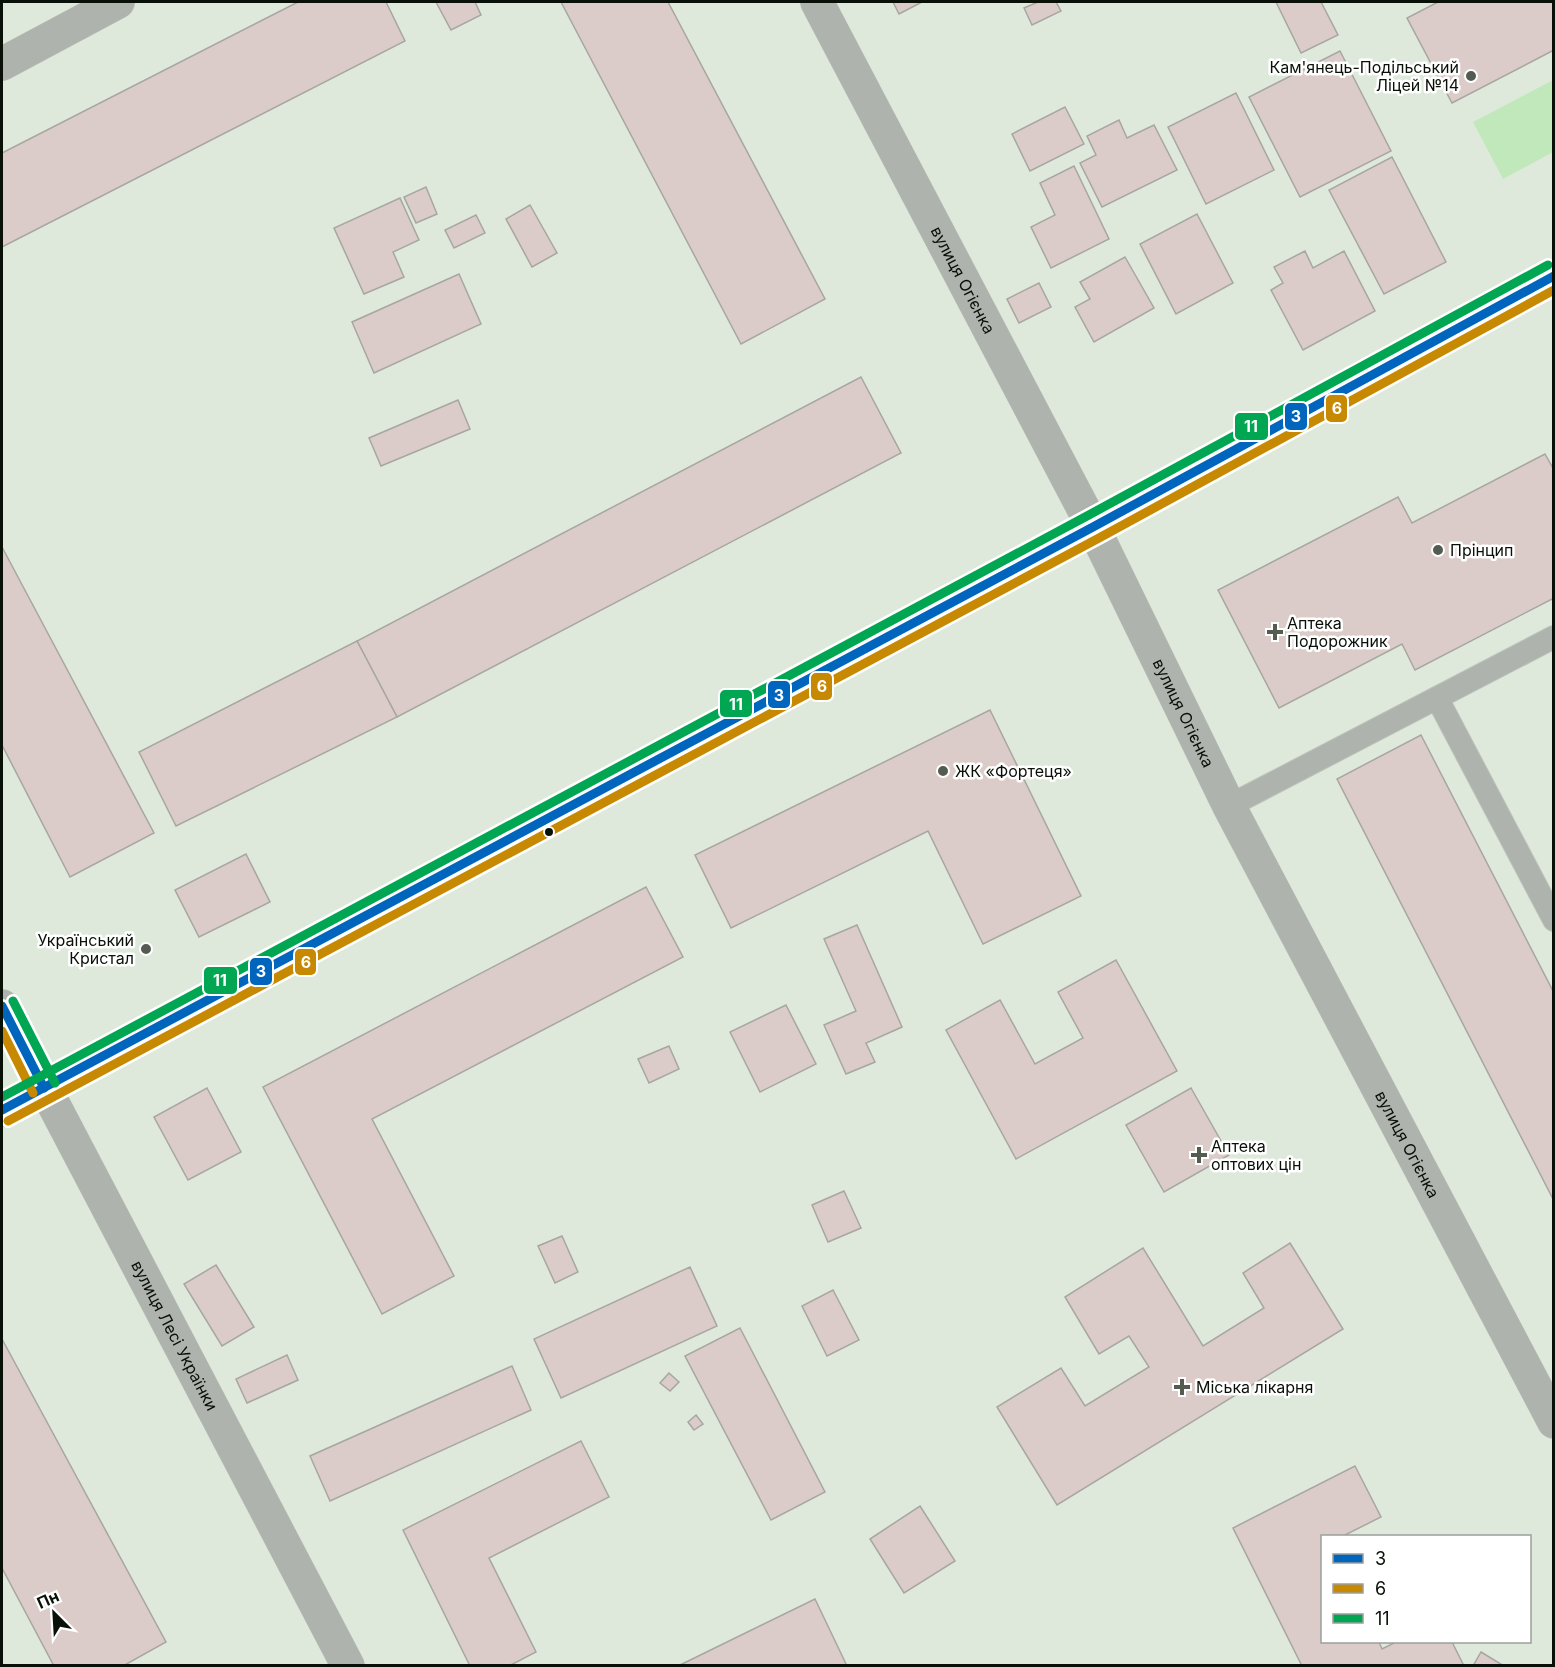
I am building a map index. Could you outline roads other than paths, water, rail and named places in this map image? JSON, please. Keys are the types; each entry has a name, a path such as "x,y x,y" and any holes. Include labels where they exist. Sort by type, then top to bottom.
{"street":[{"path":"2,64 118,2"},
{"name":"вулиця Огієнка","path":"817,2 1092,527 1229,806 1554,1422"},
{"path":"2,1110 1092,527 1554,276"},
{"name":"вулиця Лесі Українки","path":"2,1006 348,1665"}],"lane":[{"path":"1229,806 1554,637"},
{"path":"1437,698 1554,920"}],"place":[{"name":"Кам'янець-Подільський Ліцей №14","path":"1471,76"},
{"name":"Прінцип","path":"1438,550"},
{"name":"Аптека Подорожник","path":"1275,632"},
{"name":"ЖК «Фортеця»","path":"943,771"},
{"name":"Український Кристал","path":"146,949"},
{"name":"Аптека оптових цін","path":"1199,1155"},
{"name":"Міська лікарня","path":"1182,1387"}]}
